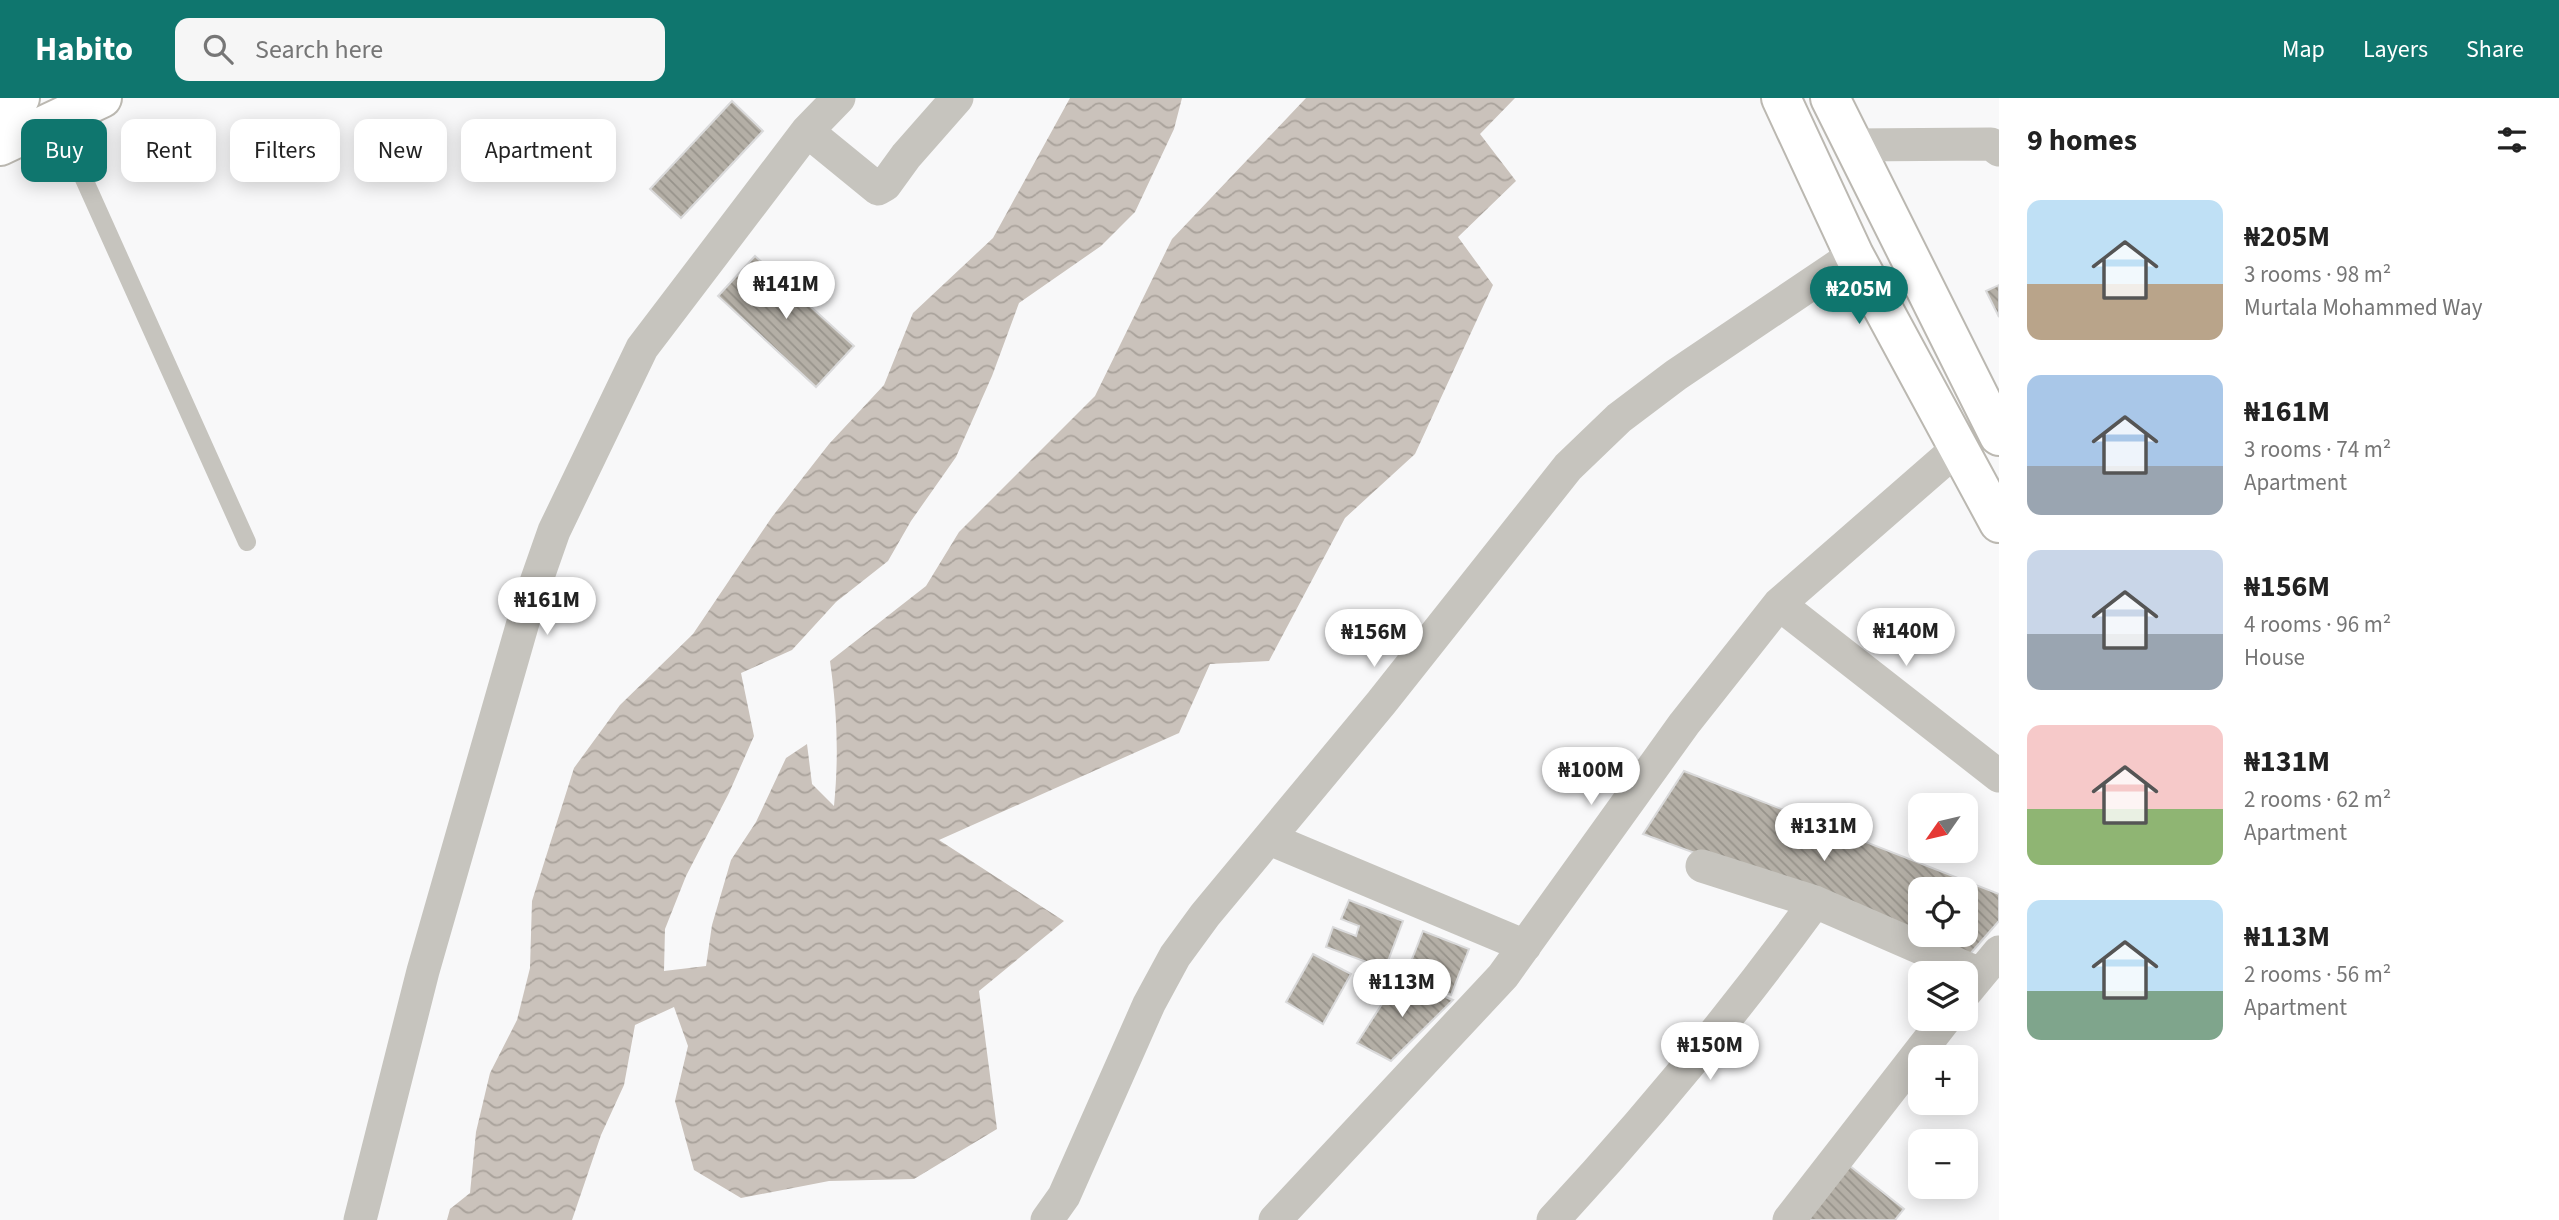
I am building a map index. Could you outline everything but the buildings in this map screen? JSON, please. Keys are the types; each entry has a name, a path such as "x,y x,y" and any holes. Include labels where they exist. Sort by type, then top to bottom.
{"main road":[{"path":"0,107 20,98"},
{"path":"57,119 102,98"},
{"path":"1781,98 1854,255 1999,523"},
{"path":"1830,98 1999,436"},
{"path":"0,146 21,136"}],"street":[{"path":"360,1220 424,971 528,604 554,531 642,348 807,131 839,98"},
{"path":"807,131 878,189 885,185 906,156 957,98"},
{"path":"1853,145 1996,155"},
{"path":"1047,1220 1064,1196 1149,1004 1175,956 1205,915 1381,704 1568,467 1619,418 1675,375 1854,255"},
{"path":"1275,1220 1503,976 1684,724 1779,604 1959,447"},
{"path":"1779,604 1999,776"},
{"path":"1270,839 1525,946"},
{"path":"1702,866 1815,902 1981,973"},
{"path":"1553,1220 1626,1142 1771,963 1815,902"},
{"path":"1789,1220 1936,1031"}],"lane":[{"path":"85,182 247,542"}],"water":[{"path":"1070,98 1182,98 1174,129 1135,212 1101,246 1019,303 992,376 956,457 911,521 888,561 836,602 792,650 741,673 754,736 729,793 686,876 665,929 664,971 706,966 712,925 731,860 756,822 786,758 807,744 812,784 834,806 836,733 830,661 926,586 959,532 1095,396 1172,239 1306,98 1515,98 1480,134 1516,181 1458,237 1493,285 1415,454 1345,518 1269,661 1210,664 1179,733 939,840 1064,921 979,991 997,1129 914,1179 829,1181 741,1198 694,1170 675,1101 688,1046 674,1007 635,1025 624,1085 601,1135 572,1220 447,1220 450,1209 470,1193 476,1132 490,1073 517,1020 530,968 532,901 574,768 620,705 693,634 772,517 829,444 884,385 913,313 993,238"}]}
